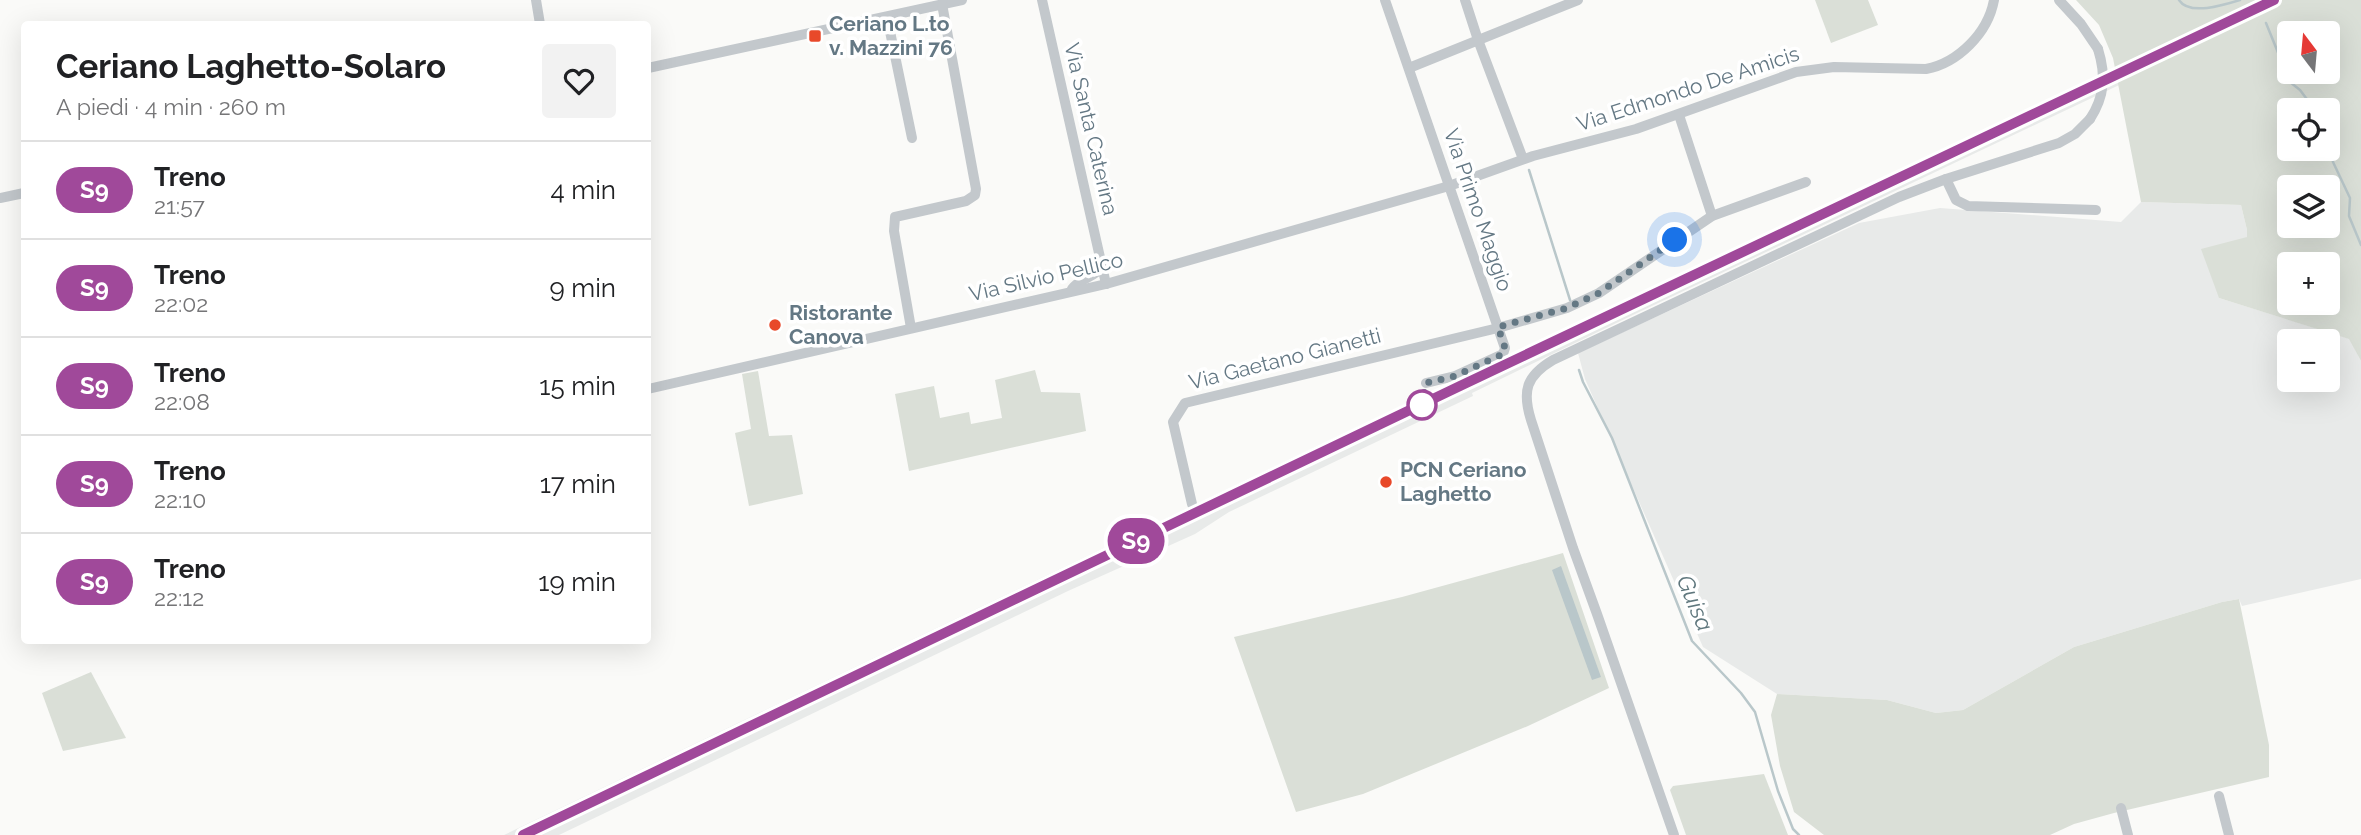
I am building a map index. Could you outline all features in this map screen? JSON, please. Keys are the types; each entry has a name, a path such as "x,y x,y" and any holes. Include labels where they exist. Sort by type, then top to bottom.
{"street":[{"path":"536,0 540,21"},
{"path":"651,67 887,17 910,6 961,0"},
{"name":"Via Santa Caterina","path":"1042,0 1106,284"},
{"name":"Via Primo Maggio","path":"1385,0 1505,348 1503,354 1455,376 1426,383"},
{"path":"1465,0 1523,159"},
{"path":"1409,68 1578,0"},
{"name":"Via Edmondo De Amicis","path":"1449,186 1523,159 1679,115 1810,69 1926,69 1940,66 1951,61 1968,46 1990,14 1994,0"},
{"path":"1674,835 1531,420 1525,399 1528,385 1537,371 1553,360 1872,209 1946,179 2059,143 2075,134 2096,109 2104,87 2103,69 2098,48 2059,0"},
{"path":"911,328 893,223 895,217 966,201 975,195 976,189 942,4"},
{"path":"887,17 912,138"},
{"path":"1679,115 1712,216"},
{"path":"1946,179 1956,200 1968,206 2096,210"},
{"name":"Via Gaetano Gianetti","path":"1192,505 1173,422 1185,403 1567,308 1599,293 1712,216 1806,182"},
{"name":"Via Silvio Pellico","path":"651,388 1106,284 1449,186"},
{"path":"0,198 21,194"},
{"path":"1071,290 1103,266"},
{"path":"2219,796 2229,835"},
{"path":"2121,808 2128,835"}],"shaded area":[{"path":"1815,0 1868,0 1878,25 1831,43"},
{"path":"2076,0 2361,0 2361,361 2349,339 2340,336 2340,329 2317,329 2219,298 2201,249 2247,237 2241,205 2141,202 2113,58 2099,25"},
{"path":"2261,0 2299,0 1635,314 1472,393 1473,396 1229,512 1195,534 1068,591 559,835 504,835 1407,403 1411,409 1458,386 1457,382 1504,361 1503,359 1981,136"},
{"path":"2141,202 2241,205 2247,237 2219,298 2318,329 2277,329 2277,392 2340,392 2340,336 2350,339 2361,361 2361,579 2242,606 2239,599 2222,602 2074,647 1963,710 1936,713 1887,700 1777,694 1703,647 1585,379 1578,353 1859,223 1940,208 2121,222"},
{"path":"1035,370 1041,392 1080,393 1086,431 909,471 895,394 934,386 940,418 969,412 971,424 1002,418 995,380"},
{"path":"758,371 769,436 792,435 803,494 749,506 735,433 751,429 742,374"},
{"path":"1563,553 1609,688 1528,726 1363,794 1296,812 1234,637 1402,597"},
{"path":"1561,566 1601,677 1592,680 1552,570"},
{"path":"2239,599 2269,745 2269,777 2114,813 2074,824 2050,835 1824,835 1794,812 1780,766 1771,715 1777,694 1887,700 1936,713 1963,710 2074,647"},
{"path":"91,672 126,738 63,751 42,693"},
{"path":"1764,774 1788,835 1686,835 1670,790 1673,786"}],"waterway":[{"path":"2179,0 2184,5 2198,8 2240,0"},
{"path":"2266,23 2290,82 2306,98"},
{"path":"2333,161 2350,198 2349,216 2361,245"},
{"name":"Guisa","path":"1529,170 1570,300"},
{"name":"Guisa","path":"1579,370 1612,438 1692,641 1741,693 1755,712 1778,791 1793,829 1799,835"}],"railway":[{"path":"523,835 2274,0"}],"train":[{"name":"S9","path":"523,835 2274,0"}],"place":[{"name":"Ceriano L.to v. Mazzini 76","path":"815,36"},
{"name":"Ristorante Canova","path":"775,325"},
{"name":"PCN Ceriano Laghetto","path":"1386,482"}],"route":[{"path":"1422,405 1426,383 1455,376 1503,354 1505,348 1498,327 1567,308 1599,293 1675,240"}]}
